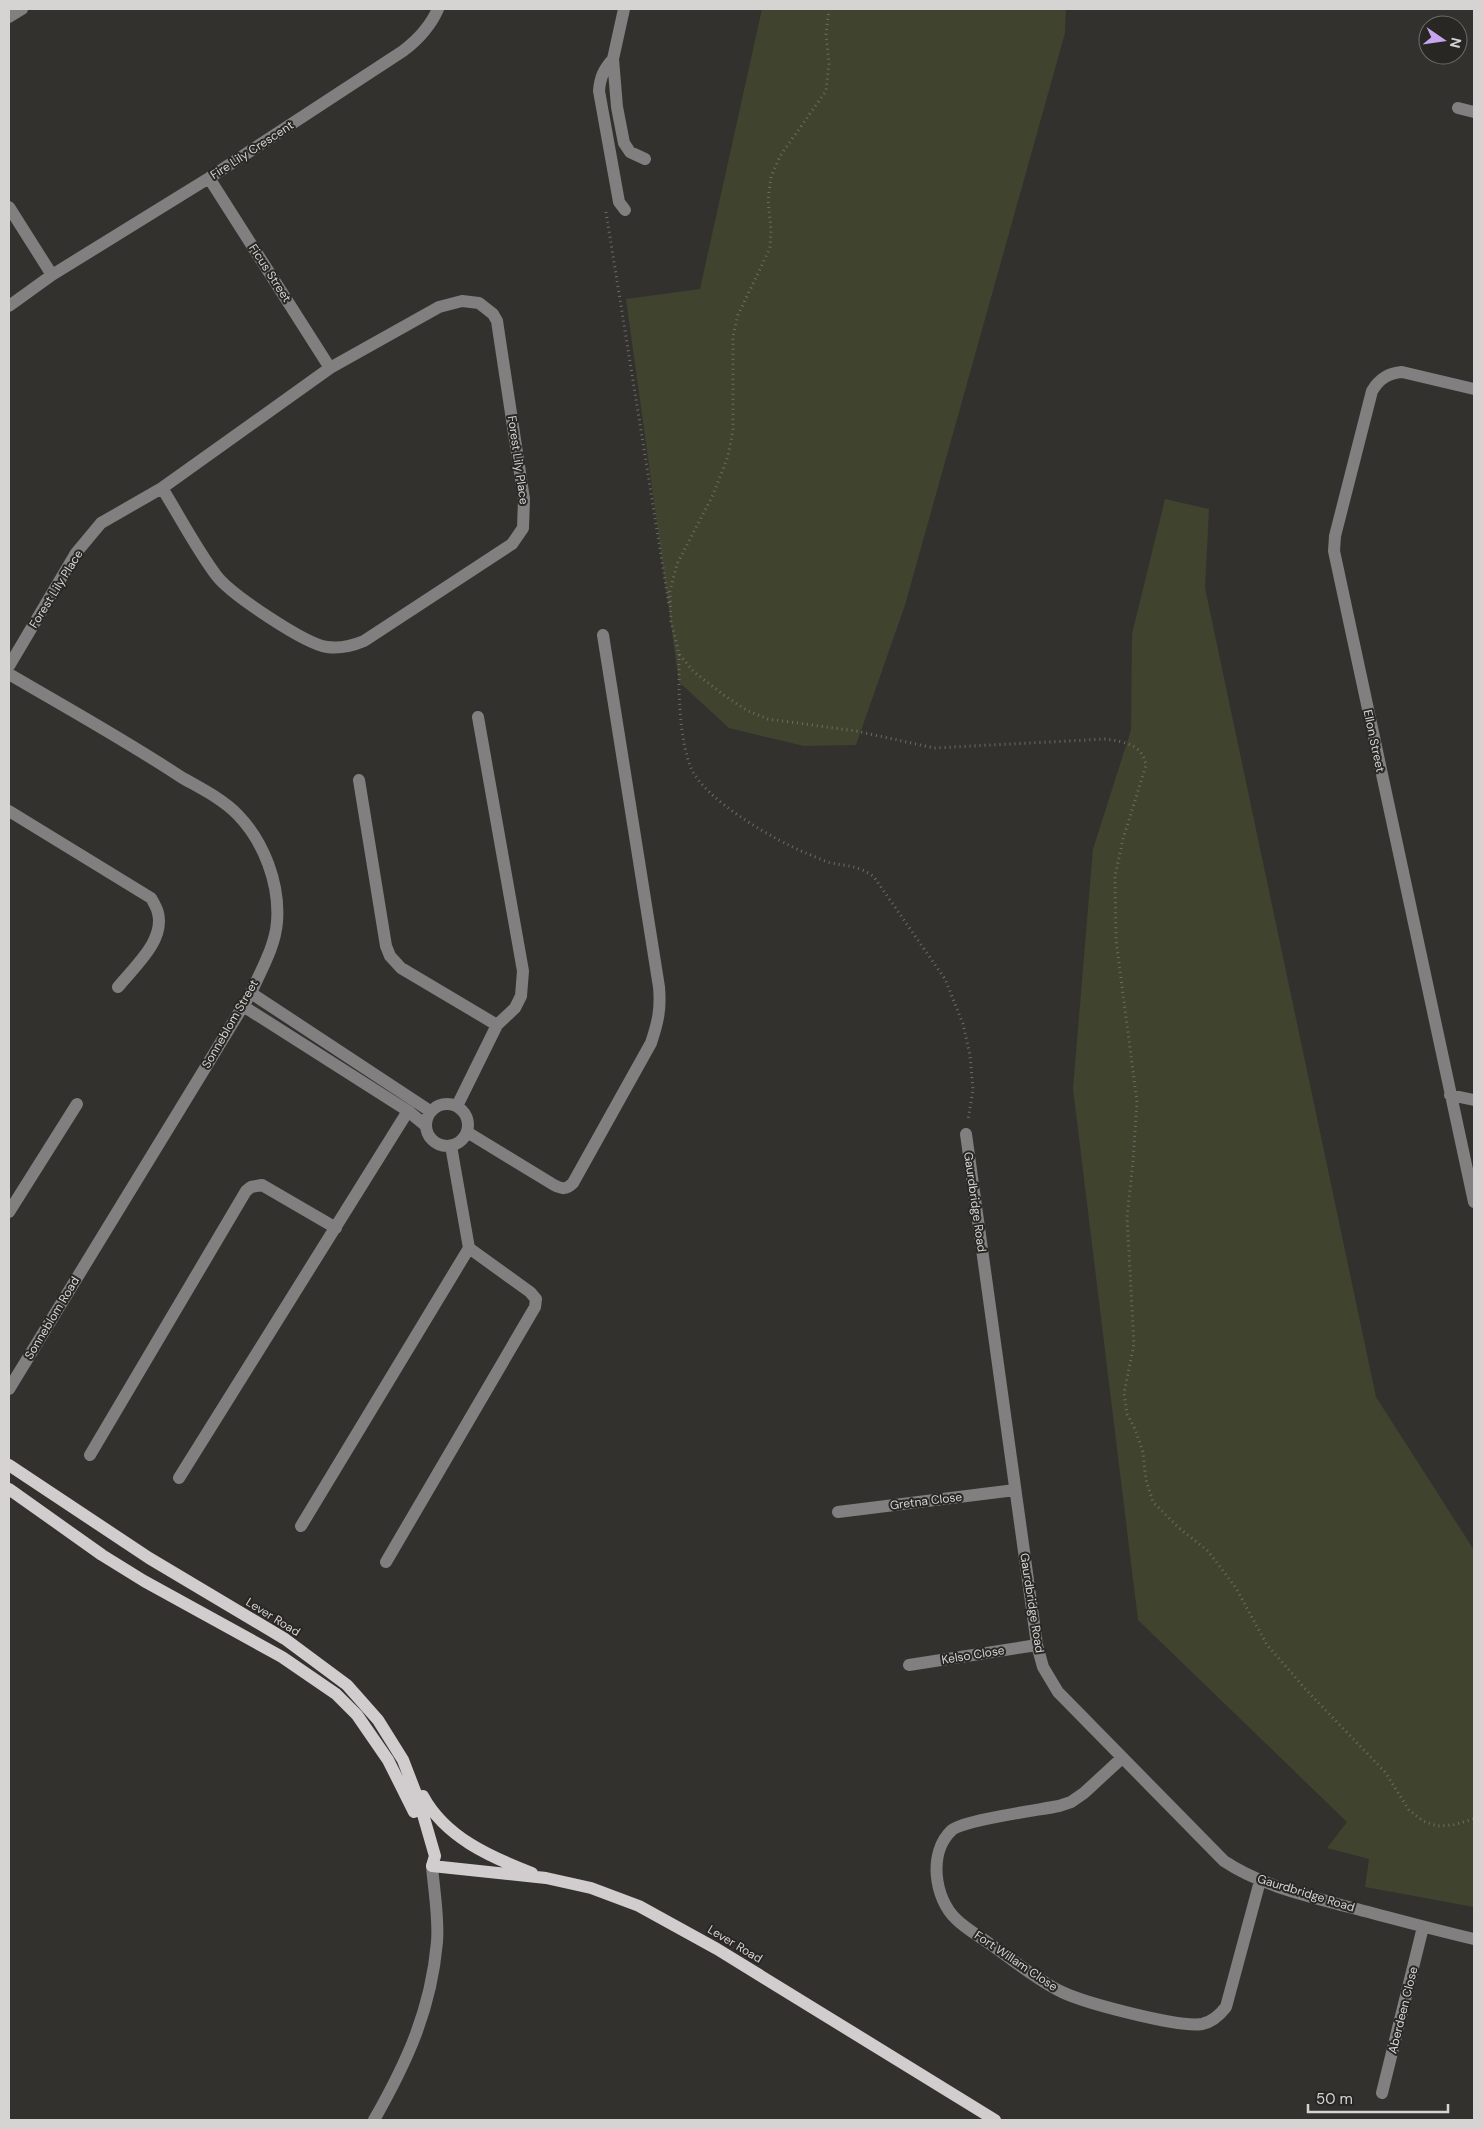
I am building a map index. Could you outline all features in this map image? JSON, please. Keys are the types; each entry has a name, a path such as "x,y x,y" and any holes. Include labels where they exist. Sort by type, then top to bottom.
{"main road":[{"name":"Lever Road","path":"9,1464 149,1558 285,1639 347,1685 378,1720 403,1760 420,1804 435,1856 432,1866"},
{"name":"Lever Road","path":"9,1489 102,1555 144,1581 282,1657 336,1694 357,1715 388,1760 413,1806 427,1858 432,1866"},
{"path":"403,1760 429,1807 451,1830 495,1859 546,1878"},
{"name":"Lever Road","path":"432,1866 546,1878 591,1888 639,1906 717,1949 995,2120"}],"street":[{"path":"9,17 22,9"},
{"name":"Fire Lily Crescent","path":"9,306 52,275 209,178 403,51 420,38 433,21 438,9"},
{"path":"624,9 613,58 617,107 624,143 630,152 645,159"},
{"path":"613,58 604,69 600,79 599,91 619,202 626,210"},
{"path":"1458,108 1474,112"},
{"name":"Ficus Street","path":"209,178 330,368"},
{"path":"9,207 52,275"},
{"name":"Forest Lily Place","path":"9,666 76,553 101,523 162,488 330,368 439,307 462,302 480,303 487,308 497,321 524,499 523,528 512,544 364,641 351,647 326,647 312,642 238,596 217,577 162,488"},
{"name":"Ellon Street","path":"1474,390 1402,372 1391,372 1376,384 1372,391 1334,542 1334,558 1474,1202"},
{"path":"467,1132 554,1185 565,1189 569,1188 651,1043 658,1021 661,1007 659,987 603,635"},
{"name":"Sonneblom Street","path":"9,674 146,753 237,814 254,836 266,858 277,901 277,923 272,947 251,993 80,1272"},
{"path":"457,1106 497,1025 515,1008 521,996 523,971 478,717"},
{"path":"359,780 386,946 390,956 401,968 497,1025"},
{"path":"9,811 151,898 158,911 158,932 151,946 118,987"},
{"path":"251,993 430,1111"},
{"path":"243,1006 408,1111 425,1125 430,1139 443,1146 451,1146 458,1143 467,1132 467,1117 457,1106 443,1104 430,1111 425,1125"},
{"path":"308,1047 315,1036"},
{"path":"1450,1095 1474,1100"},
{"path":"9,1212 77,1104"},
{"path":"179,1478 408,1111"},
{"name":"Gaurdbridge Road","path":"966,1134 1037,1645 1043,1667 1058,1692 1224,1861 1260,1880 1297,1893 1474,1939"},
{"path":"301,1526 469,1248 451,1146"},
{"path":"90,1455 246,1191 252,1187 262,1185 336,1228"},
{"path":"386,1562 535,1307 536,1299 530,1292 469,1248"},
{"name":"Sonneblom Road","path":"9,1389 80,1272"},
{"name":"Gretna Close","path":"838,1512 1015,1490"},
{"name":"Kelso Close","path":"909,1665 1037,1645"},
{"name":"Fort Willam Close","path":"1122,1758 1071,1802 980,1820 954,1829 939,1850 937,1865 942,1897 956,1920 1029,1971 1069,1995 1144,2016 1190,2025 1200,2024 1212,2021 1226,2007 1260,1880"},
{"name":"Lever Road","path":"374,2120 394,2085 413,2044 421,2025 429,1993 437,1941 432,1866"},
{"name":"Aberdeen Close","path":"1382,2093 1423,1927"}],"path":[{"path":"671,621 670,591 677,564 713,495 728,456 734,430 733,336 738,315 770,248 771,230 768,200 770,177 780,156 826,92 829,77 826,19 830,9"},
{"path":"606,205 671,621 679,654 679,682 684,743 692,769 707,790 752,824 804,852 830,862 864,869 874,877 945,979 963,1024 970,1056 973,1090 966,1134"},
{"path":"679,654 694,672 725,696 748,711 768,719 856,731 934,748 1106,739 1126,742 1137,747 1144,756 1146,765 1123,839 1114,876 1116,940 1137,1102 1133,1162 1126,1217 1134,1344 1124,1393 1126,1414 1135,1429 1143,1452 1146,1480 1153,1502 1179,1528 1208,1551 1236,1588 1267,1645 1310,1694 1385,1772 1409,1810 1423,1821 1438,1826 1453,1825 1474,1819"}],"green space":[{"path":"762,9 1066,9 1065,33 905,605 856,745 804,746 729,728 679,682 626,299 700,289"},
{"path":"1165,499 1209,509 1205,588 1376,1397 1474,1550 1474,1907 1365,1887 1369,1859 1327,1848 1347,1822 1138,1620 1073,1089 1093,849 1131,730 1132,634"}]}
